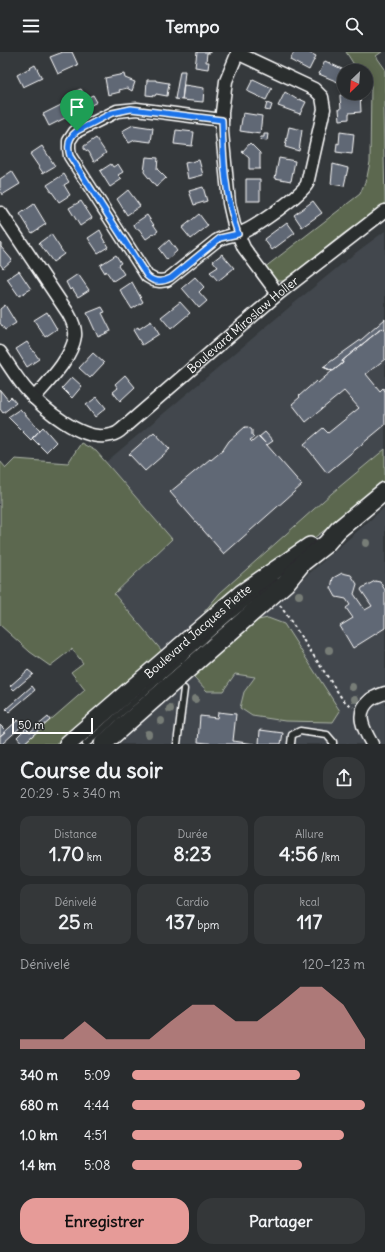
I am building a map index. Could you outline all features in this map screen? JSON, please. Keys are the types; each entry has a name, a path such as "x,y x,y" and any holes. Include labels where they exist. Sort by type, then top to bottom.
{"main road":[{"name":"Boulevard Jacques Piette","path":"68,744 237,597 306,554 326,544 338,530 385,491"},
{"name":"Boulevard Jacques Piette","path":"103,744 286,583 306,554"}],"street":[{"path":"222,120 137,109 122,110 112,113 75,132 69,141 69,152 74,163 147,276 152,280 167,280 220,238 238,234 251,228 305,188 309,179 324,104 322,97 314,90 238,52 226,81 222,120 227,194 231,215 238,234 248,256 278,294"},
{"name":"Boulevard Miroslaw Holler","path":"34,398 46,410 68,425 88,433 102,436 111,435 122,429 278,294 385,211"},
{"path":"0,352 25,388 34,398 64,361 73,342 75,332 68,313 1,213"},
{"path":"372,744 363,730 361,722 362,714 370,700 385,693"}],"lane":[{"path":"86,744 227,619 277,578 284,570 306,554"},
{"path":"277,578 286,574 306,554"},
{"path":"177,744 184,690"},
{"path":"291,744 292,735 300,731 327,735 333,742 332,744"}],"path":[{"path":"277,601 343,700 362,714"}],"shaded area":[{"path":"385,231 385,449 332,493 220,593 204,612 162,651 114,594 172,539 106,462 292,305 354,254"},
{"path":"385,507 385,744 121,743 125,740 123,737 273,607"}],"green space":[{"path":"346,52 382,52 376,56 385,69 385,108 383,108 385,204 343,234 284,281 277,281 264,268 360,194 367,177 370,162 373,64 354,64"},
{"path":"81,443 96,451 172,539 114,594 162,651 56,744 23,744 85,690 71,672 83,663 72,649 50,666 30,652 0,625 0,461 6,468 15,459 68,463"},
{"path":"385,449 385,482 361,503 310,541 261,569 204,612 220,593 332,493"},
{"path":"268,618 284,624 340,711 333,722 285,721 252,716 240,708 244,692 255,677 235,674 223,691 207,691 193,676 258,620"}],"building":[{"path":"63,52 72,52 78,65 58,74 50,57"},
{"path":"197,52 210,52 207,53 206,62 209,62 208,69 195,67"},
{"path":"294,52 308,52 316,56 309,70 290,60"},
{"path":"325,61 337,67 337,82 319,74"},
{"path":"35,65 42,78 23,87 17,75"},
{"path":"180,71 185,71 182,100 175,99"},
{"path":"124,74 125,78 135,82 132,91 127,88 119,90 120,92 108,95 105,78"},
{"path":"253,79 272,88 266,100 247,91"},
{"path":"147,80 156,80 169,83 167,96 156,94 155,96 146,95"},
{"path":"184,85 204,88 203,102 182,100"},
{"path":"81,89 84,94 79,97 76,91"},
{"path":"76,91 79,97 84,94 86,98 93,95 97,102 78,112 70,95"},
{"path":"285,92 298,100 299,99 306,102 300,114 278,106"},
{"path":"340,100 360,100 361,112 349,113 349,119 340,120 339,109 341,109"},
{"path":"267,103 272,105 270,111 265,110"},
{"path":"61,105 67,117 49,126 43,114"},
{"path":"243,113 262,116 260,134 240,131"},
{"path":"133,125 153,128 151,142 135,140 129,143 122,131"},
{"path":"289,127 302,130 299,151 285,147"},
{"path":"176,130 194,132 192,146 174,144"},
{"path":"340,132 354,134 352,154 336,152 337,143 339,144"},
{"path":"264,134 268,134 267,141 260,140 261,137 264,137"},
{"path":"96,138 106,153 94,162 89,152 84,149 84,146"},
{"path":"250,143 260,153 260,169 249,169 249,158 242,152"},
{"path":"42,146 55,166 43,173 30,154"},
{"path":"146,157 158,158 157,169 166,178 156,187 144,172"},
{"path":"279,158 295,161 291,181 275,178"},
{"path":"199,160 203,175 188,179 185,163"},
{"path":"111,164 113,167 118,164 123,172 118,175 122,179 110,187 100,171"},
{"path":"333,164 348,168 344,186 331,184"},
{"path":"12,171 20,184 2,195 0,191 0,179"},
{"path":"64,174 69,182 64,185 70,195 59,202 47,185"},
{"path":"246,179 260,179 260,201 246,201"},
{"path":"203,187 207,201 194,205 189,191"},
{"path":"128,190 140,206 127,215 117,199"},
{"path":"81,201 92,218 80,226 69,208"},
{"path":"313,201 322,213 302,227 294,215"},
{"path":"34,204 46,224 32,233 20,214"},
{"path":"199,214 208,226 191,239 182,228"},
{"path":"147,215 158,231 146,239 139,229 136,229 134,226 135,223"},
{"path":"287,222 295,233 272,250 264,239"},
{"path":"100,230 108,247 98,253 88,238"},
{"path":"51,234 64,254 53,262 39,243"},
{"path":"169,240 177,251 167,260 159,249"},
{"path":"0,242 1,247 12,260 3,268 0,264"},
{"path":"222,254 234,268 218,281 210,272 218,267 213,261"},
{"path":"116,255 121,263 118,265 124,274 113,281 100,265"},
{"path":"19,271 31,289 19,296 7,279"},
{"path":"78,274 89,290 78,297 72,288 70,290 66,282"},
{"path":"195,277 204,287 199,292 207,301 199,308 182,288"},
{"path":"132,282 143,302 132,309 120,290"},
{"path":"180,302 190,313 171,329 161,317"},
{"path":"5,305 16,323 5,330 0,323 0,309"},
{"path":"102,307 105,312 102,313 111,331 98,337 87,313"},
{"path":"47,312 57,329 45,337 34,320"},
{"path":"385,319 385,329 383,330 382,328 342,361 343,363 333,371 323,367 362,339"},
{"path":"151,321 159,334 142,345 133,330 138,327 139,329"},
{"path":"382,328 383,330 385,329 385,359 366,374 380,391 383,388 385,391 385,425 327,473 304,444 323,428 328,433 359,408 344,391 306,422 292,404 316,381 318,383 332,371 323,367 333,371 343,363 342,361"},
{"path":"27,342 39,359 27,367 16,349"},
{"path":"93,353 104,363 90,378 79,368"},
{"path":"125,375 135,387 120,401 113,392 118,388 115,384"},
{"path":"72,377 82,386 72,398 62,388"},
{"path":"0,390 8,400 11,397 16,403 3,413 0,409"},
{"path":"97,397 106,408 95,417 86,405"},
{"path":"20,409 40,430 31,440 8,417"},
{"path":"43,427 56,442 46,452 32,438"},
{"path":"245,427 252,430 252,435 254,437 250,440 252,442 259,436 302,485 224,554 170,492 223,450 229,441"},
{"path":"154,432 170,449 145,471 129,454"},
{"path":"265,432 273,441 267,445 259,437"},
{"path":"342,573 351,575 357,584 354,594 365,610 372,606 361,590 362,588 375,581 380,582 385,590 385,628 353,648 340,626 353,618 346,608 350,605 346,599 336,597 331,588 333,578"},
{"path":"28,670 33,674 14,690 10,686"},
{"path":"32,686 35,690 9,712 6,709"},
{"path":"218,712 236,714 233,741 255,744 215,744 198,742 200,716 217,718"},
{"path":"48,717 50,720 23,744 17,737 26,728 30,732"},
{"path":"18,720 23,725 2,744 0,744 0,736"},
{"path":"0,725 6,731 0,736"},
{"path":"260,730 283,733 281,744 259,744"}],"route":[{"path":"131,109 222,120 227,194 231,215 238,234 220,238 167,280 157,281 149,278 70,156 69,141 73,134 77,131 112,113 131,109"}]}
